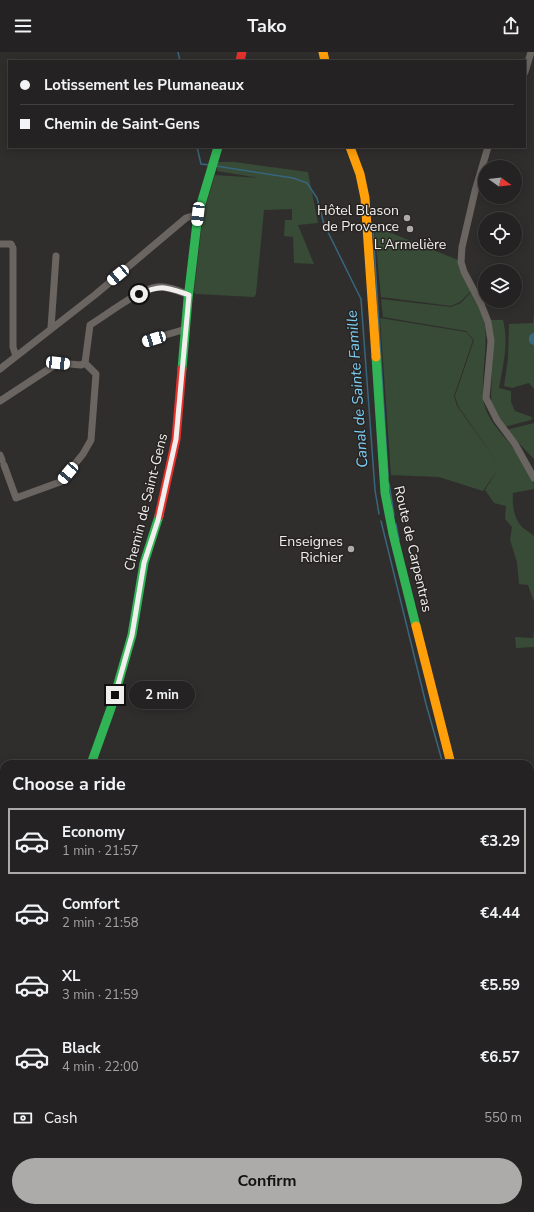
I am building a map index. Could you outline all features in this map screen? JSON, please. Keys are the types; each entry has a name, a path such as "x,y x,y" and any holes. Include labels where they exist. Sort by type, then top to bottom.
{"street":[{"path":"526,69 531,52"},
{"name":"Chemin de Saint-Gens","path":"92,760 111,708 132,635 144,563 158,520 176,439 198,214 218,148"},
{"name":"Route de Carpentras","path":"350,148 360,174 365,198 385,493 393,534 450,760"},
{"path":"488,148 475,191 461,255 461,262 464,272 482,304 488,322 491,341 486,398 497,420 515,444 534,478"},
{"path":"0,369 96,294 186,218 198,214"},
{"path":"0,244 11,244 13,248 13,346 16,356"},
{"path":"51,328 56,256"},
{"path":"85,363 90,325 139,294 156,287 168,287 189,295"},
{"path":"146,341 186,329"},
{"path":"0,401 58,363 81,365 85,363"},
{"path":"2,460 16,498 60,482 83,454 91,440 96,374 85,363"}],"green space":[{"path":"217,162 234,162 308,172 318,223 298,225 314,264 294,263 293,237 284,236 285,220 292,220 292,209 264,210 256,294 254,297 196,294 194,292 203,214 215,175 259,178 217,171"},
{"path":"374,226 458,260 464,280 471,291 460,302 451,306 381,297"},
{"path":"471,292 483,315 486,338 483,373 483,399 489,417 521,457 532,478 534,489 513,493 513,507 520,524 534,536 534,602 528,585 519,584 517,562 510,540 512,527 505,519 506,506 494,503 485,490 498,469 483,491 439,477 391,475 380,318 466,332 473,340 454,396 457,406 500,466 458,406 455,396 474,340 466,331 383,317 381,299 451,307 461,303"},
{"path":"534,314 534,389 529,383 512,388 504,386 508,359 509,324 533,323"},
{"path":"491,320 503,320 505,328 505,354 499,388 511,391 511,402 515,411 532,417 531,420 504,427 492,406 493,345"},
{"path":"534,423 534,459 506,430"},
{"path":"534,631 534,647 516,648 515,637 533,638"}],"waterway":[{"name":"Canal de Sainte Famille","path":"178,52 180,60"},
{"name":"Canal de Sainte Famille","path":"197,148 201,164 210,165"},
{"name":"Canal de Sainte Famille","path":"216,166 293,178 307,183 317,198 324,224 361,299 375,490 379,514"},
{"path":"373,228 388,476"},
{"path":"389,483 394,515"},
{"name":"Canal de Sainte Famille","path":"381,521 426,704 442,760"},
{"path":"396,524 399,540"}],"traffic: fast":[{"path":"182,369 188,299 198,214 218,148"},
{"path":"376,357 385,493 393,534 416,626"},
{"path":"92,760 111,708 132,635 144,563 159,516"}],"traffic: slow":[{"path":"323,52 325,60"},
{"path":"350,148 360,174 365,198 376,357"},
{"path":"416,626 450,760"}],"traffic: jam":[{"path":"240,60 242,52"},
{"path":"159,516 176,439 182,369"}],"place":[{"name":"Hôtel Blason de Provence","path":"407,218"},
{"name":"L'Armelière","path":"410,229"},
{"name":"Enseignes Richier","path":"351,549"}],"route":[{"path":"115,695 132,635 144,563 158,520 176,439 180,412 189,295 168,287 156,287 139,294"}]}
